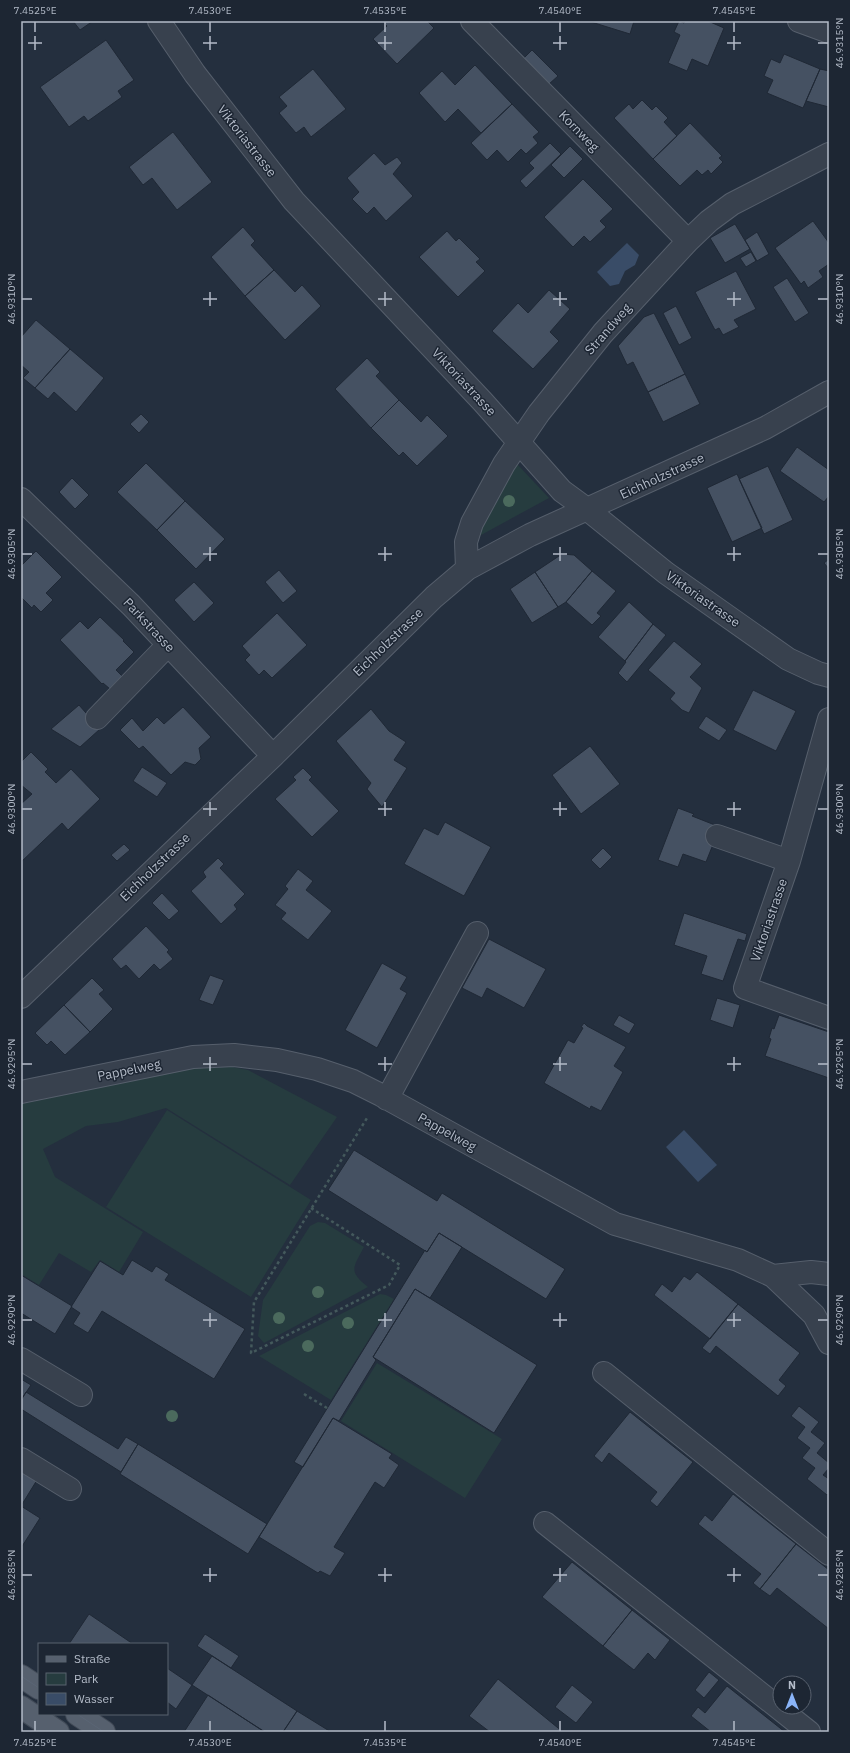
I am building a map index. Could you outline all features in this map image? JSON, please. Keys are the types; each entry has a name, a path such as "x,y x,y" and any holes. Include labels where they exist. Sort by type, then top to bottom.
{"main road":[{"path":"21,1676 38,1687"},
{"path":"21,1707 58,1732"},
{"path":"78,1715 104,1732"}],"street":[{"name":"Viktoriastrasse","path":"159,21 195,74 294,201 519,442 562,491 666,573 788,659 818,673 829,676"},
{"name":"Kornweg","path":"472,21 688,240"},
{"path":"799,21 829,32"},
{"name":"Strandweg","path":"467,569 466,542 472,523 504,464 539,413 603,333 688,240 709,221 732,204 829,154"},
{"name":"Eichholzstrasse","path":"21,997 272,756 434,597 467,569 530,535 588,510 765,428 829,392"},
{"name":"Parkstrasse","path":"21,499 131,605 272,756"},
{"path":"97,718 168,645"},
{"name":"Viktoriastrasse","path":"829,719 789,861 745,988 829,1018"},
{"path":"717,836 789,861"},
{"path":"384,1097 477,933"},
{"name":"Pappelweg","path":"21,1092 193,1057 234,1055 277,1060 317,1069 353,1081 384,1097 615,1224 738,1260 773,1276 814,1314 829,1343"},
{"path":"773,1276 811,1272 829,1274"},
{"path":"21,1359 81,1395"},
{"path":"604,1373 829,1554"},
{"path":"21,1459 70,1489"},
{"path":"545,1523 809,1732"}],"path":[{"path":"311,1208 400,1264 389,1285 251,1353 254,1302 311,1208 384,1097"},
{"path":"304,1394 327,1408"}],"green space":[{"path":"517,464 549,498 472,540 478,521"},
{"path":"232,1067 248,1070 337,1117 290,1185 166,1108 118,1122 86,1126 43,1149 55,1177 143,1232 119,1272 100,1260 91,1272 59,1253 39,1285 21,1274 21,1104 194,1068"},
{"path":"167,1110 311,1200 251,1297 106,1207"},
{"path":"318,1222 325,1223 364,1247 354,1269 357,1277 368,1287 264,1343 258,1336 263,1300 310,1226"},
{"path":"380,1294 394,1299 331,1400 259,1356"},
{"path":"377,1363 502,1439 465,1498 341,1421"}],"water":[{"path":"627,243 639,255 635,265 625,271 619,284 610,286 597,272"},
{"path":"684,1130 717,1165 698,1182 666,1147"}],"building":[{"path":"73,21 93,21 80,30"},
{"path":"387,21 427,21 434,28 397,64 373,39 387,26 384,23"},
{"path":"588,21 634,21 630,34"},
{"path":"679,21 684,23 685,21 708,21 724,28 708,66 692,59 687,71 668,63 680,35 674,32"},
{"path":"106,40 134,80 118,91 122,97 88,121 84,116 69,127 40,87"},
{"path":"532,50 558,76 549,84 524,58"},
{"path":"784,54 820,69 803,108 767,93 773,80 764,76 771,59 780,63"},
{"path":"475,65 512,104 481,133 458,109 445,122 419,93 442,71 455,85"},
{"path":"313,69 346,109 311,137 304,127 296,133 279,113 287,106 279,97"},
{"path":"820,69 829,71 829,107 806,101"},
{"path":"642,100 652,110 656,106 668,118 664,122 677,136 653,159 614,118 629,104 633,109"},
{"path":"512,104 539,132 533,137 538,143 526,154 521,149 508,162 497,150 487,160 471,143"},
{"path":"690,123 722,156 719,158 723,162 711,174 708,170 702,175 697,170 680,186 653,159"},
{"path":"173,132 212,182 177,210 152,178 143,185 129,167"},
{"path":"550,143 561,154 526,188 520,181 534,168 529,163"},
{"path":"570,146 583,159 564,178 551,165"},
{"path":"374,153 385,165 397,157 402,163 393,174 413,196 386,221 374,207 367,214 352,199 359,192 347,178"},
{"path":"583,179 613,209 600,221 606,227 590,242 584,236 573,247 544,217"},
{"path":"813,221 829,243 829,264 819,271 823,277 808,288 804,281 801,284 775,248"},
{"path":"735,224 750,249 725,263 710,238"},
{"path":"243,227 255,241 251,245 274,270 245,296 211,257"},
{"path":"447,231 456,241 459,238 480,259 476,262 485,271 458,297 419,257"},
{"path":"757,232 769,254 757,261 745,240"},
{"path":"751,252 756,261 746,267 740,258"},
{"path":"274,270 295,292 302,285 321,306 285,340 245,296"},
{"path":"736,271 756,309 734,320 739,327 723,335 719,328 715,330 695,292"},
{"path":"787,278 809,313 795,322 773,287"},
{"path":"549,290 570,309 550,332 559,341 533,369 492,331 518,303 528,313"},
{"path":"676,306 692,338 679,345 663,313"},
{"path":"654,313 685,374 648,392 633,362 627,365 618,346 644,317"},
{"path":"36,320 70,349 35,388 23,378 29,372 21,365 21,337"},
{"path":"70,349 104,378 76,412 54,392 48,399 35,388"},
{"path":"367,358 380,372 376,376 399,400 371,428 335,389"},
{"path":"685,374 700,404 663,422 648,392"},
{"path":"399,400 421,422 427,415 448,436 417,466 403,452 399,456 371,428"},
{"path":"141,414 149,422 139,433 130,424"},
{"path":"797,447 829,470 829,496 824,502 780,471"},
{"path":"146,463 185,501 157,530 117,492"},
{"path":"768,466 793,520 764,534 739,479"},
{"path":"737,474 762,528 732,542 707,488"},
{"path":"72,478 89,495 75,509 59,492"},
{"path":"185,501 225,539 196,569 157,530"},
{"path":"36,551 62,577 46,593 53,600 41,612 34,605 32,608 21,597 21,566"},
{"path":"562,554 574,555 592,571 566,602 558,607 535,572"},
{"path":"829,559 829,569 824,563"},
{"path":"279,570 297,591 283,603 265,582"},
{"path":"592,571 616,591 597,613 601,616 592,625 566,602"},
{"path":"535,572 558,607 532,623 510,589"},
{"path":"194,582 214,603 194,622 174,600"},
{"path":"629,602 653,624 625,661 598,637"},
{"path":"277,613 307,645 272,678 264,670 259,675 245,660 250,655 242,646"},
{"path":"100,617 134,652 116,670 122,676 110,689 103,683 102,684 60,640 80,621 88,629"},
{"path":"653,624 666,635 627,682 618,673 626,662 625,661"},
{"path":"674,641 702,664 690,677 702,688 689,713 682,710 670,699 675,693 648,670"},
{"path":"753,690 796,711 776,751 733,730"},
{"path":"79,705 100,729 80,747 51,729"},
{"path":"183,707 211,737 199,748 201,759 195,765 185,762 171,775 143,746 139,749 120,730 132,718 143,731 157,717 164,724"},
{"path":"371,709 389,731 406,742 394,760 407,768 382,807 367,789 371,783 336,741"},
{"path":"706,716 727,730 719,741 698,728"},
{"path":"590,746 620,784 581,814 552,775"},
{"path":"31,752 48,769 45,772 56,783 71,769 100,799 68,830 62,823 21,862 21,804 32,794 21,785 21,762"},
{"path":"142,767 167,783 157,797 133,781"},
{"path":"303,768 312,777 309,780 339,811 312,837 275,799 296,780 293,777"},
{"path":"678,808 694,814 692,816 720,827 706,862 683,854 678,867 658,860"},
{"path":"445,822 491,847 464,896 404,864 424,828 438,835"},
{"path":"124,844 130,850 117,861 111,855"},
{"path":"603,848 612,857 600,869 591,860"},
{"path":"218,858 224,864 220,868 245,894 234,905 237,909 221,924 191,891 206,877 203,872"},
{"path":"298,869 313,881 306,890 332,911 308,940 281,919 286,913 275,905 288,889 285,886"},
{"path":"162,893 179,911 169,920 152,903"},
{"path":"684,913 747,934 745,941 738,939 723,981 701,974 707,956 674,945"},
{"path":"146,926 169,950 167,952 173,959 160,970 154,964 139,979 126,965 121,969 112,959"},
{"path":"489,939 546,969 524,1008 487,988 482,998 462,988"},
{"path":"382,963 407,977 400,989 407,993 377,1048 345,1030"},
{"path":"210,975 224,980 213,1005 199,1000"},
{"path":"92,978 104,990 99,994 113,1009 90,1032 64,1005"},
{"path":"717,998 740,1005 733,1028 710,1020"},
{"path":"64,1005 90,1032 65,1055 51,1041 47,1045 35,1033"},
{"path":"619,1015 635,1024 629,1034 613,1025"},
{"path":"779,1015 829,1032 829,1078 765,1056 771,1039 769,1038 772,1028 774,1029"},
{"path":"584,1023 626,1047 614,1066 623,1072 601,1111 591,1106 590,1109 544,1083 568,1040 574,1043 583,1028 581,1027"},
{"path":"354,1150 437,1201 442,1193 565,1269 546,1299 439,1233 427,1252 328,1190"},
{"path":"439,1233 462,1247 430,1298 415,1289 373,1357 376,1360 339,1421 333,1418 303,1467 294,1462 425,1250 427,1252"},
{"path":"132,1260 152,1272 156,1266 169,1274 165,1280 245,1329 214,1379 102,1311 88,1333 73,1324 80,1313 71,1307 100,1261 123,1275"},
{"path":"697,1272 738,1304 710,1339 654,1295 662,1284 672,1292 684,1276 690,1280"},
{"path":"21,1275 72,1306 55,1334 21,1313"},
{"path":"415,1289 537,1365 494,1433 373,1357"},
{"path":"738,1304 800,1353 779,1380 786,1386 778,1396 716,1346 710,1354 702,1348"},
{"path":"21,1379 31,1385 21,1400"},
{"path":"26,1392 118,1449 126,1437 138,1444 121,1472 21,1409 21,1400"},
{"path":"799,1406 819,1422 811,1432 825,1443 817,1453 829,1463 829,1468 823,1475 829,1479 829,1493 827,1495 807,1479 815,1468 802,1458 810,1448 797,1438 805,1427 791,1416"},
{"path":"630,1412 693,1462 657,1507 650,1501 657,1492 609,1453 602,1463 594,1456"},
{"path":"333,1418 392,1454 389,1458 399,1465 384,1488 375,1482 334,1547 345,1553 330,1576 320,1571 318,1573 259,1537"},
{"path":"138,1444 267,1524 248,1554 120,1474"},
{"path":"21,1470 37,1480 21,1506"},
{"path":"733,1494 796,1544 760,1589 753,1583 761,1574 698,1524 705,1515 712,1521"},
{"path":"21,1506 40,1518 21,1548"},
{"path":"796,1544 829,1570 829,1629 777,1588 770,1596 760,1589"},
{"path":"572,1562 632,1610 603,1646 542,1597"},
{"path":"632,1610 670,1640 655,1660 648,1653 634,1670 603,1646"},
{"path":"89,1614 132,1643 70,1643"},
{"path":"205,1634 239,1656 231,1668 197,1646"},
{"path":"212,1656 297,1711 283,1732 265,1732 192,1685"},
{"path":"168,1669 192,1685 176,1709 168,1703"},
{"path":"709,1672 719,1680 704,1698 695,1690"},
{"path":"498,1679 563,1732 490,1732 469,1716"},
{"path":"572,1685 593,1702 576,1723 555,1707"},
{"path":"727,1686 785,1732 711,1732 691,1716 698,1707 705,1713"},
{"path":"208,1695 263,1731 184,1732"},
{"path":"297,1711 331,1732 283,1732"}],"tram line":[{"path":"21,1676 38,1687"},
{"path":"78,1715 104,1732"}]}
